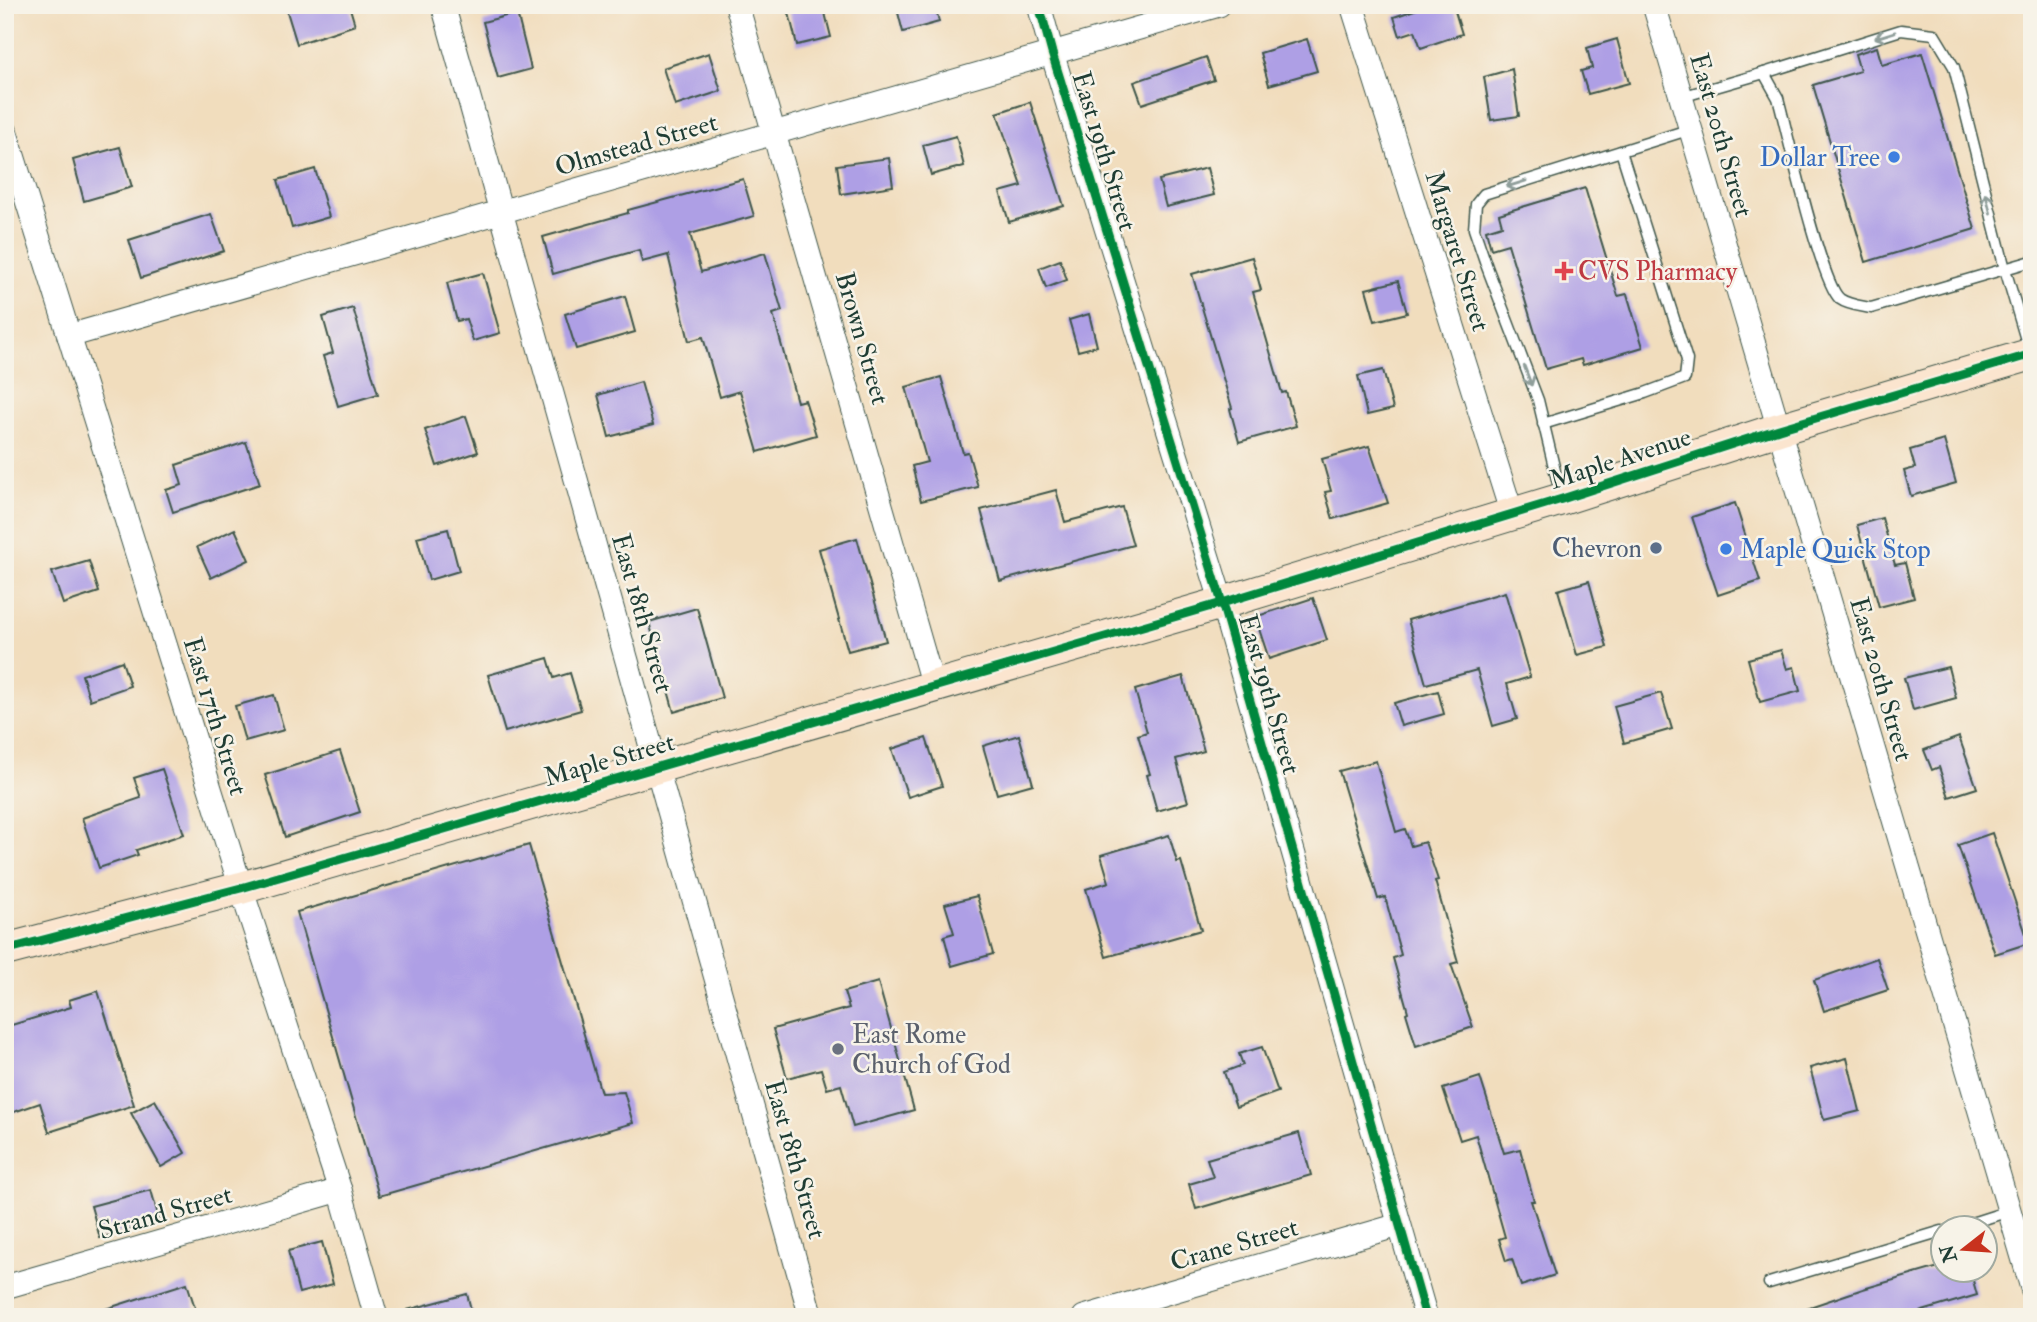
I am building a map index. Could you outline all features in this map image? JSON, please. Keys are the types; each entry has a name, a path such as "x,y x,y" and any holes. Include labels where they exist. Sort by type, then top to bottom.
{"main road":[{"name":"Maple Avenue","path":"1222,603 1562,499 1779,429 2031,354"},
{"name":"Maple Street","path":"5,950 241,888 1222,603"}],"street":[{"name":"East 18th Street","path":"443,5 811,1317"},
{"name":"Brown Street","path":"737,5 933,686"},
{"name":"East 19th Street","path":"1039,5 1222,603 1426,1317"},
{"name":"Olmstead Street","path":"69,336 1219,5"},
{"name":"Margaret Street","path":"1352,5 1512,514"},
{"name":"East 20th Street","path":"1654,5 1779,429 2018,1218 2032,1288"},
{"name":"East 17th Street","path":"5,130 241,888 340,1190 376,1317"},
{"name":"Strand Street","path":"5,1287 340,1190"},
{"name":"Crane Street","path":"1084,1317 1399,1225"}],"lane":[{"path":"1681,97 1901,30 1934,34 1954,67 2005,269 2031,354"},
{"path":"1764,73 1778,98 1823,268 1839,298 1871,308 2032,261"},
{"path":"1562,499 1538,400 1474,229 1476,204 1483,194 1691,129"},
{"path":"1544,424 1685,378 1687,360 1621,151"},
{"path":"1998,1221 2018,1218"},
{"path":"1769,1283 1928,1235"}],"building":[{"path":"285,5 349,5 355,25 297,44"},
{"path":"787,5 823,5 831,37 797,45"},
{"path":"896,5 935,5 939,22 903,32"},
{"path":"1429,5 1453,5 1462,34 1421,48 1415,31 1400,36 1394,17"},
{"path":"517,13 531,69 498,78 483,22"},
{"path":"1307,39 1317,71 1269,85 1260,53"},
{"path":"1617,39 1629,83 1588,94 1581,71 1592,68 1587,48"},
{"name":"Dollar Tree","path":"1877,47 1882,65 1922,53 1975,229 1866,262 1813,85 1860,71 1855,54"},
{"path":"709,53 721,91 675,106 663,68"},
{"path":"1206,57 1214,80 1142,104 1134,82"},
{"path":"1512,69 1519,116 1491,120 1484,77"},
{"path":"1030,102 1064,206 1009,222 1000,192 1022,186 997,113"},
{"path":"956,136 964,166 931,175 923,145"},
{"path":"120,147 132,187 84,201 73,160"},
{"path":"889,158 893,186 841,194 837,165"},
{"path":"1207,168 1214,195 1166,207 1159,180"},
{"path":"315,169 329,217 292,228 278,180"},
{"path":"743,179 754,216 690,234 701,272 765,253 782,311 773,314 797,402 805,400 816,435 758,452 740,391 720,397 703,337 689,341 668,255 642,262 639,250 553,274 543,237 628,213 628,210"},
{"name":"CVS Pharmacy","path":"1585,188 1618,296 1627,294 1643,347 1583,365 1581,359 1546,369 1508,244 1491,249 1486,230 1502,225 1499,214"},
{"path":"211,214 224,251 141,278 129,240"},
{"path":"1252,257 1261,290 1253,292 1282,393 1286,392 1296,426 1239,442 1230,409 1232,408 1192,274"},
{"path":"1060,260 1067,280 1046,288 1039,268"},
{"path":"483,273 500,333 473,341 466,319 457,321 447,283"},
{"path":"1398,281 1407,313 1375,321 1366,289"},
{"path":"625,296 635,332 576,349 565,314"},
{"path":"353,308 378,394 338,406 323,356 333,353 323,317"},
{"path":"1089,314 1097,346 1078,351 1069,320"},
{"path":"1383,370 1393,409 1367,415 1358,376"},
{"path":"941,377 963,453 968,452 978,487 921,501 912,466 927,462 906,387"},
{"path":"641,382 653,425 609,437 598,395"},
{"path":"466,416 478,452 437,466 425,430"},
{"path":"1944,440 1956,483 1911,496 1904,471 1915,468 1910,450"},
{"path":"246,442 260,484 173,512 166,490 182,485 176,465"},
{"path":"1369,446 1388,503 1333,519 1325,492 1331,491 1322,459"},
{"path":"1056,490 1065,522 1122,507 1133,545 1000,581 981,510"},
{"name":"Maple Quick Stop","path":"1735,503 1760,581 1718,595 1692,517"},
{"path":"1882,518 1895,565 1905,563 1914,598 1879,607 1857,525"},
{"path":"235,529 249,560 211,578 197,547"},
{"path":"448,529 459,571 429,580 417,537"},
{"path":"857,538 886,641 848,651 819,549"},
{"path":"89,561 99,592 63,604 52,572"},
{"path":"1589,581 1607,647 1577,655 1558,590"},
{"path":"1505,592 1530,677 1507,684 1517,719 1493,726 1477,670 1426,684 1408,620"},
{"path":"1313,598 1327,640 1269,659 1255,617"},
{"path":"697,608 722,698 674,712 649,622"},
{"path":"1781,650 1787,669 1794,667 1800,691 1760,702 1748,659"},
{"path":"548,658 554,678 570,673 581,710 505,732 488,675"},
{"path":"122,661 130,686 90,700 82,675"},
{"path":"1948,667 1956,698 1913,710 1904,678"},
{"path":"1183,676 1204,751 1176,759 1188,802 1157,811 1147,775 1150,774 1138,735 1147,732 1135,690"},
{"path":"1438,691 1444,714 1401,726 1394,703"},
{"path":"1661,693 1672,729 1624,743 1614,706"},
{"path":"274,695 284,730 245,741 235,706"},
{"path":"1019,735 1033,784 997,794 983,746"},
{"path":"1959,737 1977,788 1949,797 1939,767 1932,770 1924,750"},
{"path":"926,738 942,786 908,797 892,749"},
{"path":"340,751 360,812 285,837 265,775"},
{"path":"1376,761 1396,832 1405,829 1411,846 1425,842 1438,880 1435,881 1458,962 1451,964 1473,1027 1416,1046 1393,958 1401,955 1385,897 1378,899 1339,771"},
{"path":"162,769 184,834 136,850 138,855 99,868 82,818 141,798 134,778"},
{"path":"1992,833 2029,943 1995,954 1958,845"},
{"path":"1169,835 1177,862 1181,861 1201,930 1106,957 1086,889 1109,882 1101,855"},
{"path":"529,845 601,1093 624,1092 633,1123 379,1196 297,912"},
{"path":"977,896 993,954 952,966 944,936 954,933 945,904"},
{"path":"1877,958 1888,990 1824,1011 1814,980"},
{"name":"East Rome Church of God","path":"878,982 914,1110 853,1127 841,1085 827,1089 821,1069 787,1078 773,1029 849,1008 844,992"},
{"path":"98,991 134,1105 49,1132 40,1103 5,1115 5,1027 71,1007 69,1000"},
{"path":"1262,1047 1278,1092 1236,1107 1224,1072 1243,1065 1239,1054"},
{"path":"1847,1058 1860,1111 1824,1120 1810,1068"},
{"path":"1480,1077 1504,1153 1520,1149 1534,1201 1531,1201 1555,1275 1521,1286 1512,1259 1506,1261 1499,1239 1505,1237 1476,1135 1460,1140 1443,1089"},
{"path":"155,1100 185,1153 161,1167 131,1113"},
{"path":"1299,1133 1311,1175 1196,1209 1189,1184 1213,1177 1207,1159"},
{"path":"151,1190 160,1222 100,1238 91,1206"},
{"path":"322,1242 333,1284 299,1293 288,1251"},
{"path":"1928,1270 1928,1284 1974,1284 1977,1295 1902,1317 1792,1317 1792,1313"},
{"path":"187,1283 198,1317 97,1317 96,1312"},
{"path":"467,1294 473,1317 408,1317 407,1310"}],"cycle path":[{"path":"1039,5 1222,603 1426,1317"},
{"path":"5,950 241,888 1222,603 1562,499 1779,429 2032,354"}],"place":[{"name":"Dollar Tree","path":"1894,157"},
{"name":"CVS Pharmacy","path":"1564,271"},
{"name":"Chevron","path":"1656,548"},
{"name":"Maple Quick Stop","path":"1726,549"},
{"name":"East Rome Church of God","path":"838,1049"}]}
